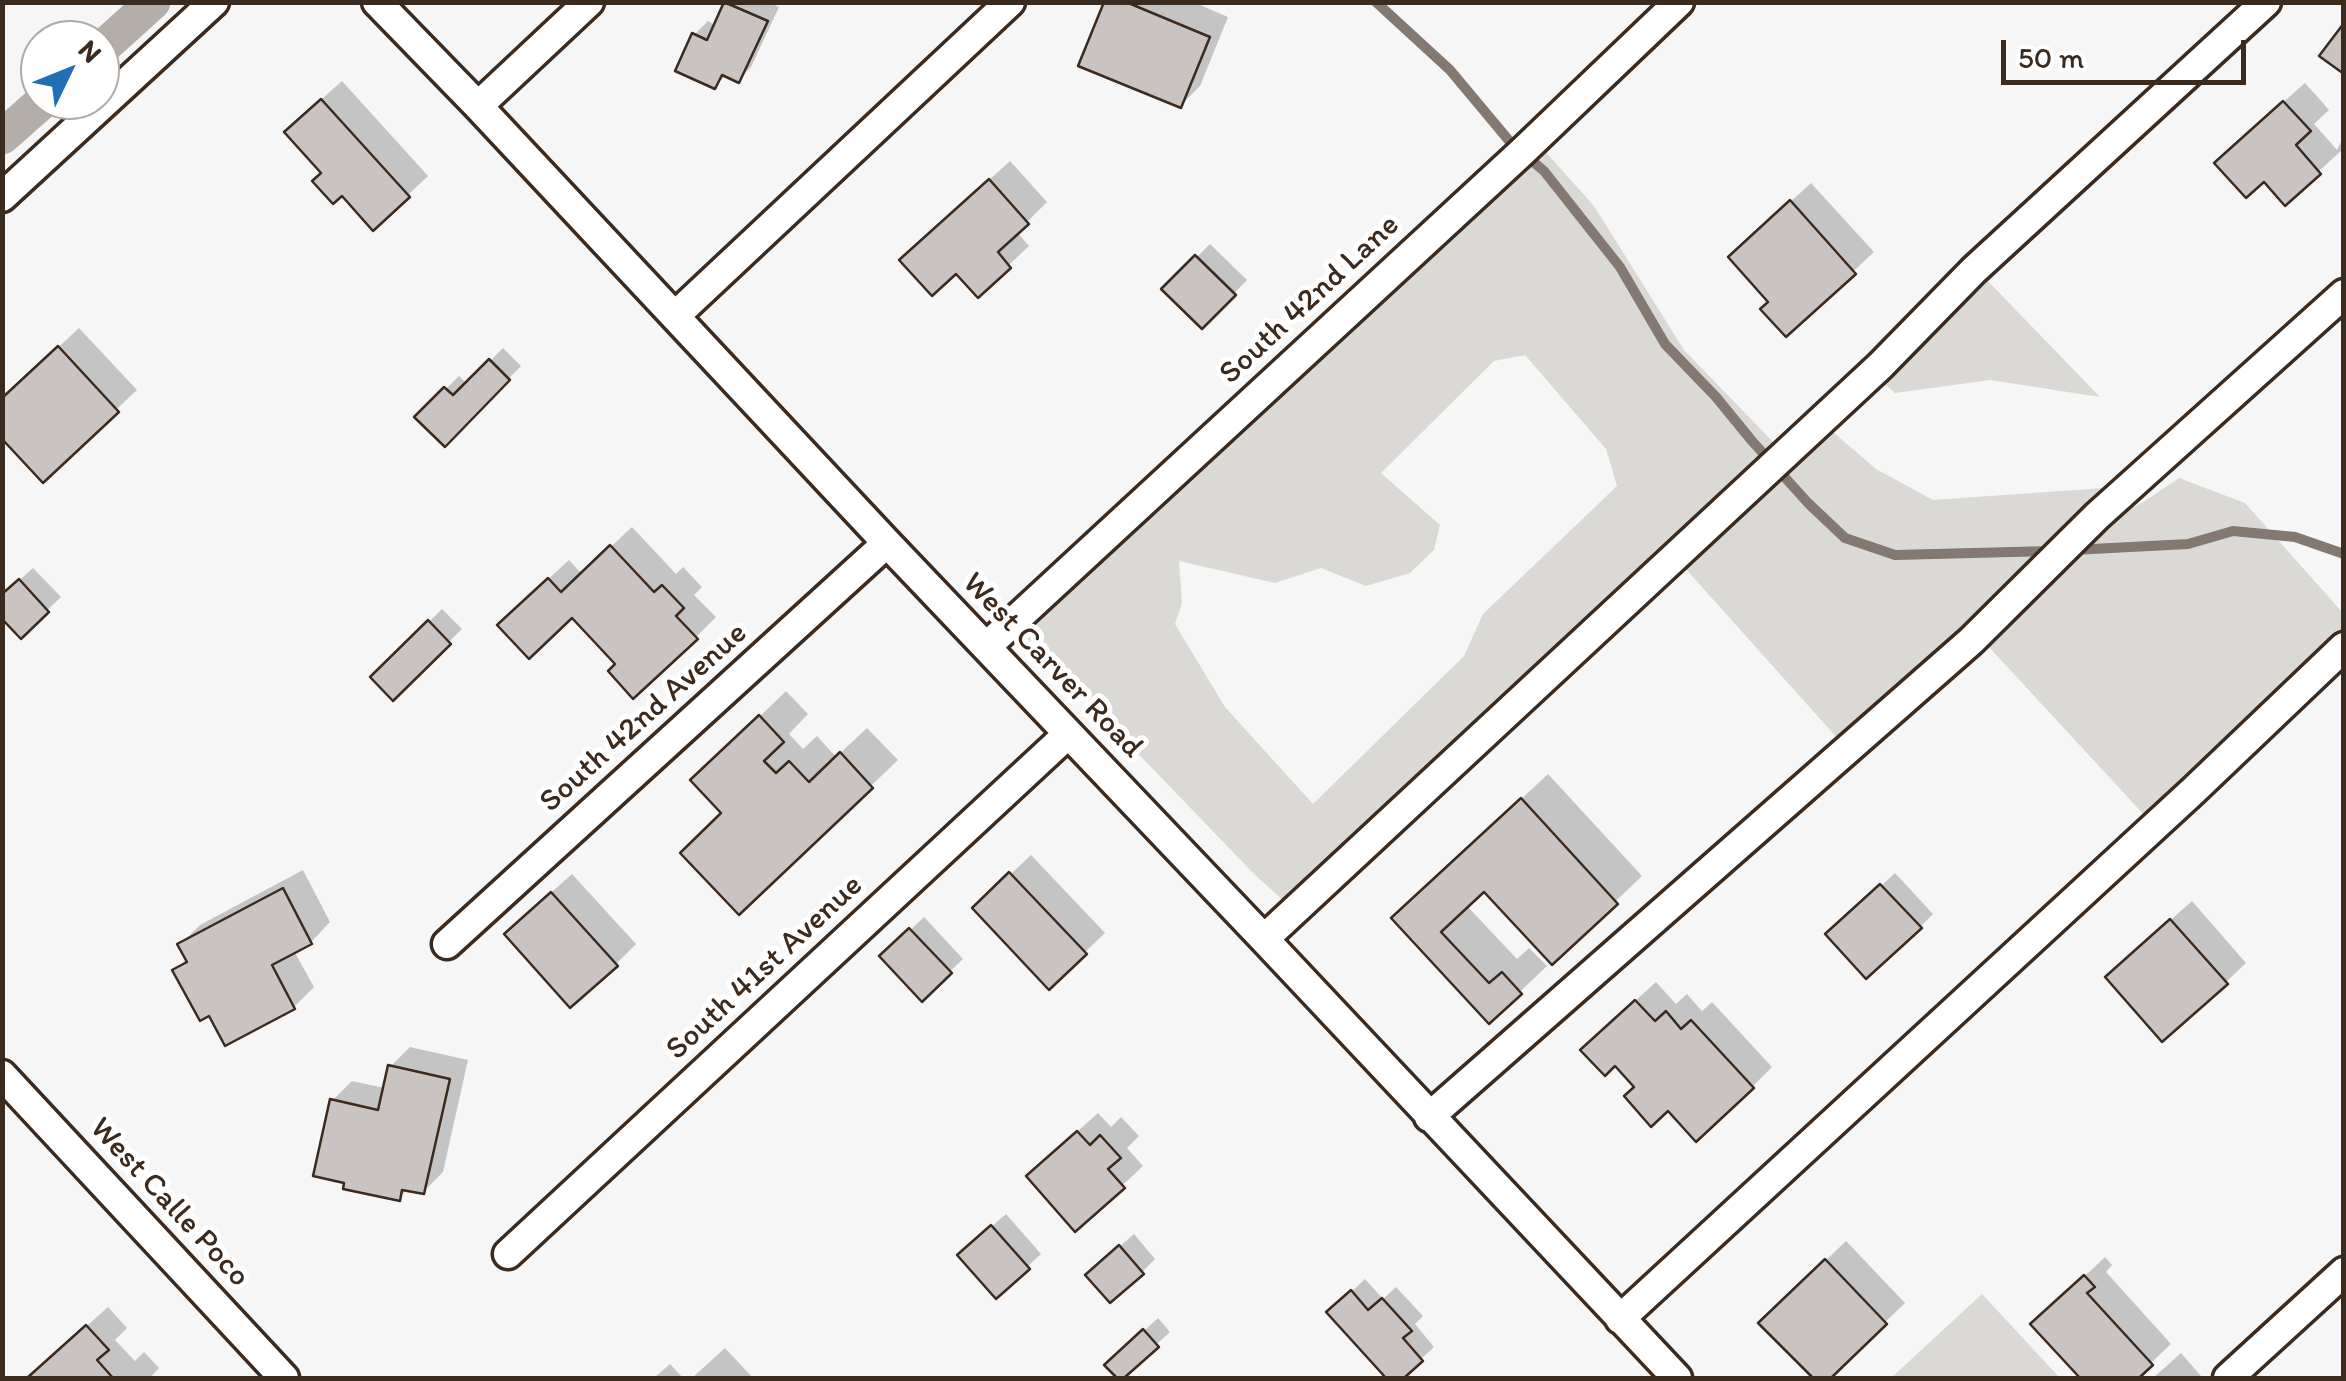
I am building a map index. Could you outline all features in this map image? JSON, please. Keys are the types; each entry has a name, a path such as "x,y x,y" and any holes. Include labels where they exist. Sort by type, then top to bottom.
{"street":[{"path":"2,198 214,2"},
{"name":"West Carver Road","path":"378,2 1676,1378"},
{"path":"478,106 589,2"},
{"path":"675,316 1010,2"},
{"name":"South 42nd Lane","path":"986,647 1679,2"},
{"path":"1264,939 1880,366 1974,270 2266,2"},
{"path":"1429,1117 1971,641 2097,516 2344,294"},
{"name":"South 42nd Avenue","path":"447,944 887,543"},
{"path":"1620,1319 2344,647"},
{"name":"South 41st Avenue","path":"508,1254 1068,734"},
{"name":"West Calle Poco","path":"2,1074 284,1378"},
{"path":"2228,1378 2344,1272"}],"shaded area":[{"path":"1544,150 1594,206 1684,350 1776,445 1286,903 1023,634","holes":["1525,355 1606,449 1617,486 1483,614 1464,656 1313,804 1225,707 1175,624 1182,603 1179,561 1275,583 1321,568 1366,586 1410,573 1434,550 1440,525 1381,473 1494,361"]},
{"path":"1984,277 2100,397 1990,380 1895,393 1880,380"},
{"path":"1833,432 1876,469 1933,500 2104,488 1972,630 1839,740 1684,567"},
{"path":"2179,478 2245,503 2343,613 2343,630 2146,817 1988,646 2101,525"},
{"path":"1982,1294 2060,1378 1891,1378"}],"building":[{"path":"724,2 768,21 739,83 722,75 715,89 675,71 692,33 707,40"},
{"path":"1104,2 1126,2 1210,37 1181,108 1078,66"},
{"path":"2344,23 2344,74 2319,56"},
{"path":"321,99 410,197 373,231 342,196 333,204 312,181 321,173 284,132"},
{"path":"2283,101 2311,131 2296,145 2321,174 2285,206 2264,182 2246,198 2214,163"},
{"path":"989,179 1029,224 998,252 1011,268 978,298 956,274 932,296 899,260"},
{"path":"1790,200 1856,274 1786,337 1760,309 1768,302 1728,257"},
{"path":"1195,255 1236,295 1202,329 1161,289"},
{"path":"58,346 119,412 43,483 2,439 2,398"},
{"path":"489,359 510,380 445,447 414,417 444,387 453,395"},
{"path":"610,545 654,592 662,585 684,608 676,616 698,639 633,699 608,671 615,664 572,618 529,659 497,625 548,578 561,592"},
{"path":"19,579 49,612 21,639 2,619 2,594"},
{"path":"428,620 451,644 393,701 370,677"},
{"path":"759,715 784,742 764,761 776,773 789,761 809,782 840,752 873,788 739,915 680,853 721,813 690,780"},
{"path":"1521,798 1618,904 1552,965 1484,892 1441,932 1489,983 1502,972 1522,994 1489,1024 1391,918"},
{"path":"1009,872 1087,954 1049,990 972,908"},
{"path":"1880,884 1922,928 1866,979 1825,934"},
{"path":"283,888 312,944 272,965 295,1009 225,1046 209,1016 200,1021 172,970 187,962 177,944"},
{"path":"551,892 618,966 570,1008 504,934"},
{"path":"2170,919 2228,984 2162,1042 2105,977"},
{"path":"909,928 952,973 922,1002 879,956"},
{"path":"1635,1000 1655,1021 1666,1011 1681,1029 1691,1020 1754,1088 1696,1142 1668,1111 1651,1127 1624,1096 1634,1087 1615,1066 1605,1076 1580,1050"},
{"path":"388,1065 450,1079 424,1194 402,1190 400,1201 343,1189 344,1183 313,1176 330,1099 378,1110"},
{"path":"1077,1131 1090,1145 1100,1135 1121,1158 1108,1169 1125,1188 1075,1232 1026,1176"},
{"path":"991,1225 1030,1269 996,1299 957,1255"},
{"path":"1119,1245 1144,1274 1110,1303 1085,1275"},
{"path":"1825,1259 1887,1324 1831,1378 1813,1378 1758,1323"},
{"path":"2084,1275 2095,1287 2087,1293 2153,1365 2139,1378 2080,1378 2030,1324"},
{"path":"1351,1290 1368,1310 1382,1298 1412,1331 1403,1338 1423,1361 1404,1378 1386,1378 1326,1312"},
{"path":"86,1325 109,1350 97,1360 113,1378 27,1378"},
{"path":"1143,1329 1159,1347 1124,1378 1117,1378 1104,1365"}],"waterway":[{"path":"120,32 153,2"},
{"path":"1376,2 1450,70 1511,143 1544,171 1620,267 1665,344 1808,503 1845,538 1895,555 2051,551"},
{"path":"2,137 21,120"},
{"path":"2073,550 2188,544 2233,531 2295,537 2344,554"}]}
